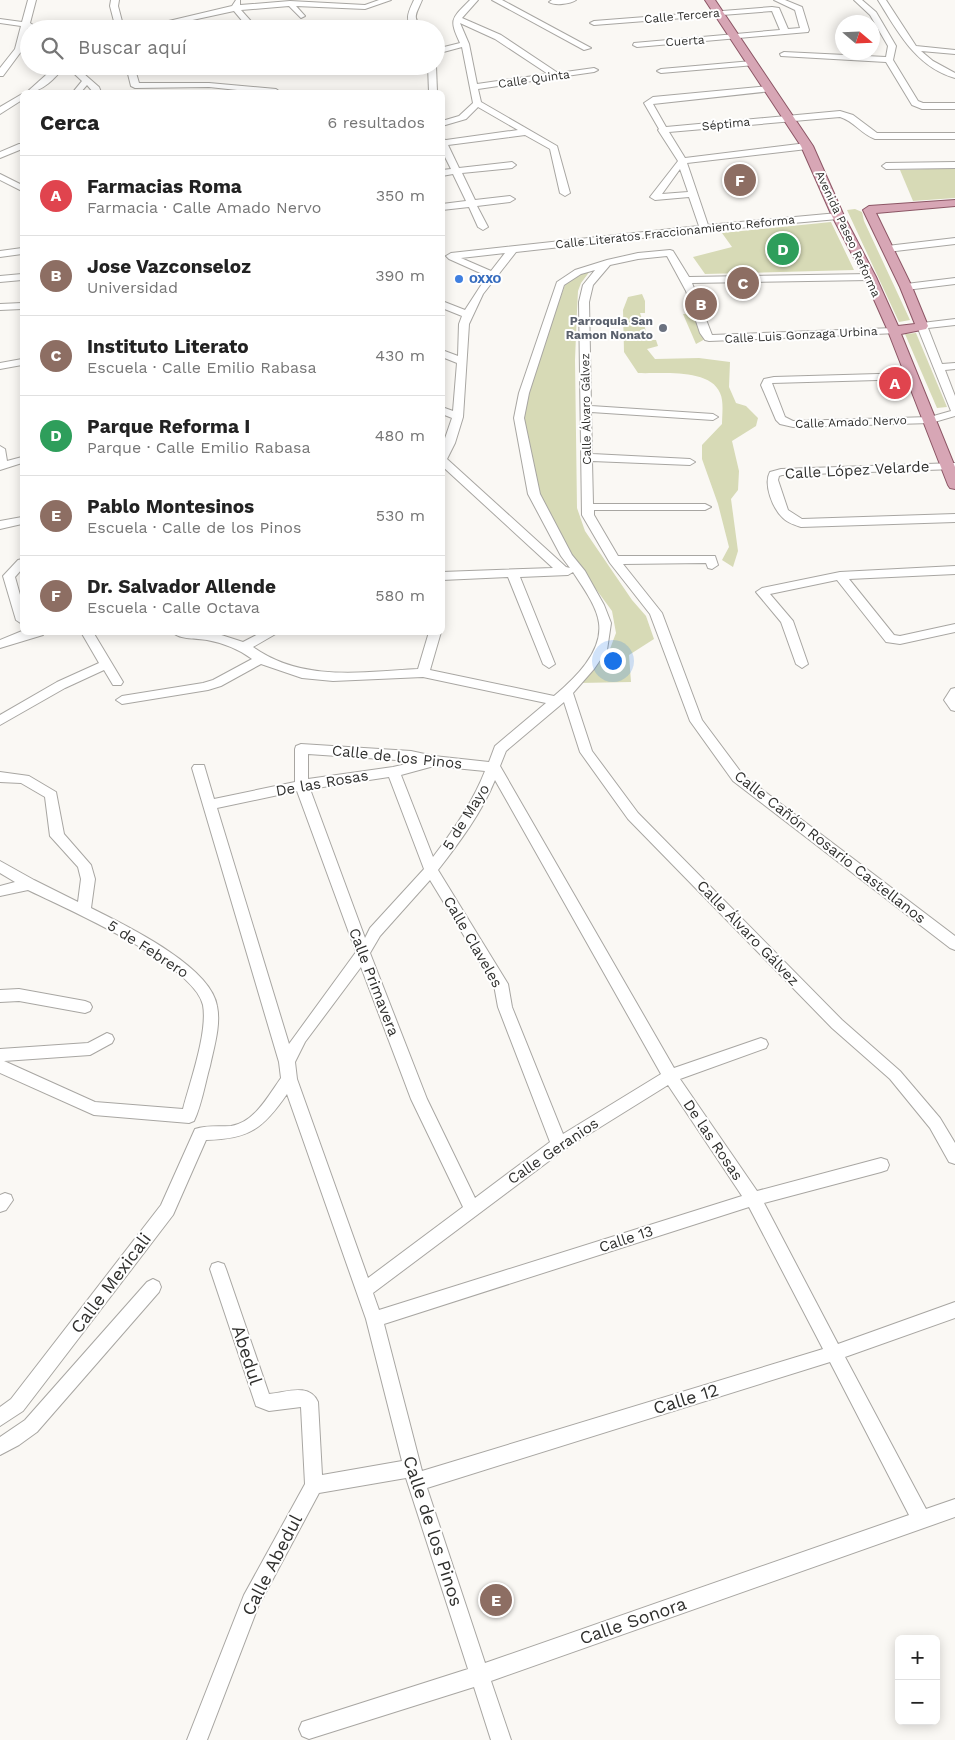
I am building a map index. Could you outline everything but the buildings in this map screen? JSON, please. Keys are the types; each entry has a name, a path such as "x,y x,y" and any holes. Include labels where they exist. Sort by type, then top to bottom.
{"main road":[{"name":"Avenida Paseo Reforma","path":"710,0 807,146 838,216 870,276 951,466 955,485"},
{"path":"870,214 955,203"},
{"path":"870,214 955,210"},
{"name":"Avenida Paseo Reforma","path":"870,214 906,287 922,326"},
{"name":"Calle Luis Gonzaga Urbina","path":"894,331 922,326"}],"street":[{"path":"28,20 32,0"},
{"path":"114,0 118,20"},
{"path":"173,20 237,4 365,7 387,0"},
{"path":"412,20 411,16 418,0"},
{"path":"445,123 461,119 472,111 477,103 465,44 458,32 457,19 474,0"},
{"path":"496,0 587,48"},
{"path":"553,2 572,0"},
{"name":"Cuerta","path":"636,45 805,30 804,21 799,9 778,0"},
{"path":"858,0 873,14 892,46 889,60 915,104 922,106 955,106"},
{"path":"882,0 911,47 942,71 955,76"},
{"path":"237,4 244,20"},
{"path":"290,4 300,16"},
{"name":"Calle Tercera","path":"594,23 717,12 776,10 785,32"},
{"path":"457,19 498,37 557,76"},
{"path":"0,21 20,24"},
{"path":"445,50 465,44"},
{"path":"445,46 449,49"},
{"path":"892,46 955,52"},
{"path":"0,74 20,49"},
{"path":"922,49 942,62 955,66"},
{"path":"784,54 889,60"},
{"path":"661,71 752,63"},
{"name":"Calle Quinta","path":"474,87 594,70"},
{"path":"34,90 52,75"},
{"path":"80,75 96,90"},
{"path":"132,75 135,86"},
{"path":"432,75 432,90"},
{"path":"78,90 86,81"},
{"path":"130,90 135,86 231,90"},
{"path":"704,228 682,162 648,103 649,101 769,89"},
{"path":"0,111 20,98"},
{"path":"477,103 554,148 565,193"},
{"name":"Séptima","path":"662,130 840,114 853,117 868,132 875,136 955,136"},
{"path":"445,142 526,132"},
{"path":"445,146 483,227"},
{"path":"692,194 654,197 682,162 807,146"},
{"path":"0,154 20,147"},
{"path":"445,173 512,165"},
{"path":"886,166 955,165"},
{"path":"0,177 20,187"},
{"path":"445,207 510,200"},
{"name":"Calle Literatos Fraccionamiento Reforma","path":"447,255 838,216"},
{"path":"670,253 682,231"},
{"path":"887,250 955,242"},
{"path":"445,453 453,438 458,417 464,324 467,314 492,275 512,250"},
{"path":"0,254 20,251"},
{"name":"5 de Mayo","path":"287,1062 300,1038 363,953 376,932 431,870 453,841 484,791 500,749 562,696 590,666 600,650 604,639 605,623 602,614 579,571 567,556 534,494 519,418 524,393 560,284 578,272 610,262 638,256 670,253"},
{"name":"Calle Luis Gonzaga Urbina","path":"670,253 686,280 706,335 709,338 894,331"},
{"path":"447,255 492,275"},
{"name":"Calle Álvaro Gálvez","path":"587,507 584,302 586,289 592,276 610,262"},
{"path":"686,280 870,276"},
{"path":"0,279 20,277"},
{"path":"906,287 955,281"},
{"path":"445,305 467,314"},
{"path":"0,307 20,306"},
{"path":"922,326 955,322"},
{"name":"Avenida Paseo Reforma","path":"922,326 955,408"},
{"path":"445,354 461,362"},
{"path":"0,366 20,362"},
{"path":"938,368 955,366"},
{"name":"Calle Amado Nervo","path":"913,376 774,380 766,385 780,418 784,422 793,424 931,420"},
{"path":"587,409 712,417"},
{"path":"445,411 458,417"},
{"path":"931,420 955,413"},
{"path":"0,449 1,467 20,461"},
{"path":"586,456 690,462"},
{"path":"445,462 563,571"},
{"name":"Calle López Velarde","path":"951,466 781,472 774,474 772,480 784,515 790,520 801,523 955,518"},
{"path":"587,507 704,507"},
{"name":"Calle Cañón Rosario Castellanos","path":"587,507 588,515 614,560 656,613 696,721 738,778 955,944"},
{"path":"0,525 20,521"},
{"path":"614,560 711,559 712,565"},
{"path":"20,565 4,577 20,615"},
{"path":"802,664 787,621 762,592 840,576 955,570"},
{"path":"445,576 579,571"},
{"path":"512,572 549,664"},
{"path":"840,576 890,639 900,640 955,628"},
{"path":"0,644 25,635"},
{"path":"89,635 117,682"},
{"path":"212,635 244,647 278,668 302,674 333,677 424,674 562,696"},
{"path":"244,647 267,635"},
{"path":"424,674 434,635"},
{"path":"122,700 218,683 261,659"},
{"path":"0,721 61,685 105,665"},
{"path":"955,692 950,700 955,707"},
{"name":"Calle Álvaro Gálvez","path":"562,696 586,752 633,816 837,1024 895,1074 935,1123 955,1158"},
{"name":"Calle de los Pinos","path":"301,749 411,756 434,761 494,767"},
{"name":"Calle Primavera","path":"301,749 302,785 363,953 419,1100 472,1209"},
{"name":"De las Rosas","path":"209,805 302,785 393,772 434,761"},
{"name":"De las Rosas","path":"494,767 670,1076 753,1199 921,1519"},
{"path":"200,768 209,805"},
{"name":"Calle Claveles","path":"393,772 431,870 501,984 505,1007 558,1144"},
{"path":"0,777 24,779 51,795 54,826 57,836 84,865 88,879 84,909"},
{"name":"Calle de los Pinos","path":"209,805 287,1062 289,1079 374,1320 414,1475 501,1740"},
{"name":"5 de Febrero","path":"0,866 29,884 84,909 125,931 183,969 204,989 210,1004 210,1029 189,1116"},
{"path":"0,891 29,884"},
{"path":"0,986 19,994 85,1007"},
{"path":"0,996 19,994"},
{"path":"0,1055 90,1049 108,1039"},
{"name":"Calle Geranios","path":"364,1290 558,1144 670,1076 761,1044"},
{"path":"0,1066 94,1108 189,1116 201,1134 239,1131 248,1128 258,1119 289,1079"},
{"name":"Calle Mexicali","path":"0,1418 17,1405 167,1210 201,1134"},
{"name":"Calle 13","path":"374,1320 753,1199 881,1165"},
{"name":"Abedul","path":"218,1269 262,1400 269,1403 304,1398 309,1402 314,1485"},
{"name":"Calle Mexicali","path":"0,1446 13,1440 31,1426 153,1287"},
{"name":"Calle 12","path":"414,1475 834,1353 955,1310"},
{"path":"314,1485 414,1475"},
{"name":"Calle Abedul","path":"197,1740 251,1602 314,1485"},
{"name":"Calle Sonora","path":"309,1729 480,1675 955,1508"}],"green space":[{"path":"955,168 955,198 913,201 900,170"},
{"path":"855,209 862,212 864,221 910,320 899,322 847,210"},
{"path":"831,222 854,270 705,274 693,257 732,247 722,233"},
{"path":"590,271 581,283 578,291 575,360 577,508 585,531 632,600 646,616 654,639 629,655 631,682 579,683 608,654 616,633 612,611 549,525 532,479 521,416 528,388 565,285 577,275"},
{"path":"642,294 645,301 645,313 640,313 649,340 656,340 658,346 647,349 655,359 699,358 730,362 729,387 736,403 746,406 758,418 756,426 732,441 739,471 738,490 731,499 738,551 733,567 722,560 729,547 718,504 702,459 702,445 722,424 720,393 715,385 706,379 696,376 671,373 638,373 624,352 623,310 628,297"},
{"path":"696,313 707,338 696,344 683,314"},
{"path":"916,333 947,407 937,408 905,334"}],"place":[{"name":"Dr. Salvador Allende","path":"740,180"},
{"name":"Parque Reforma I","path":"783,249"},
{"name":"OXXO","path":"459,279"},
{"name":"Instituto Literato","path":"743,283"},
{"name":"Jose Vazconseloz","path":"701,304"},
{"name":"Parroquia San Ramon Nonato","path":"663,328"},
{"name":"Farmacias Roma","path":"895,383"},
{"name":"Pablo Montesinos","path":"496,1600"}]}
